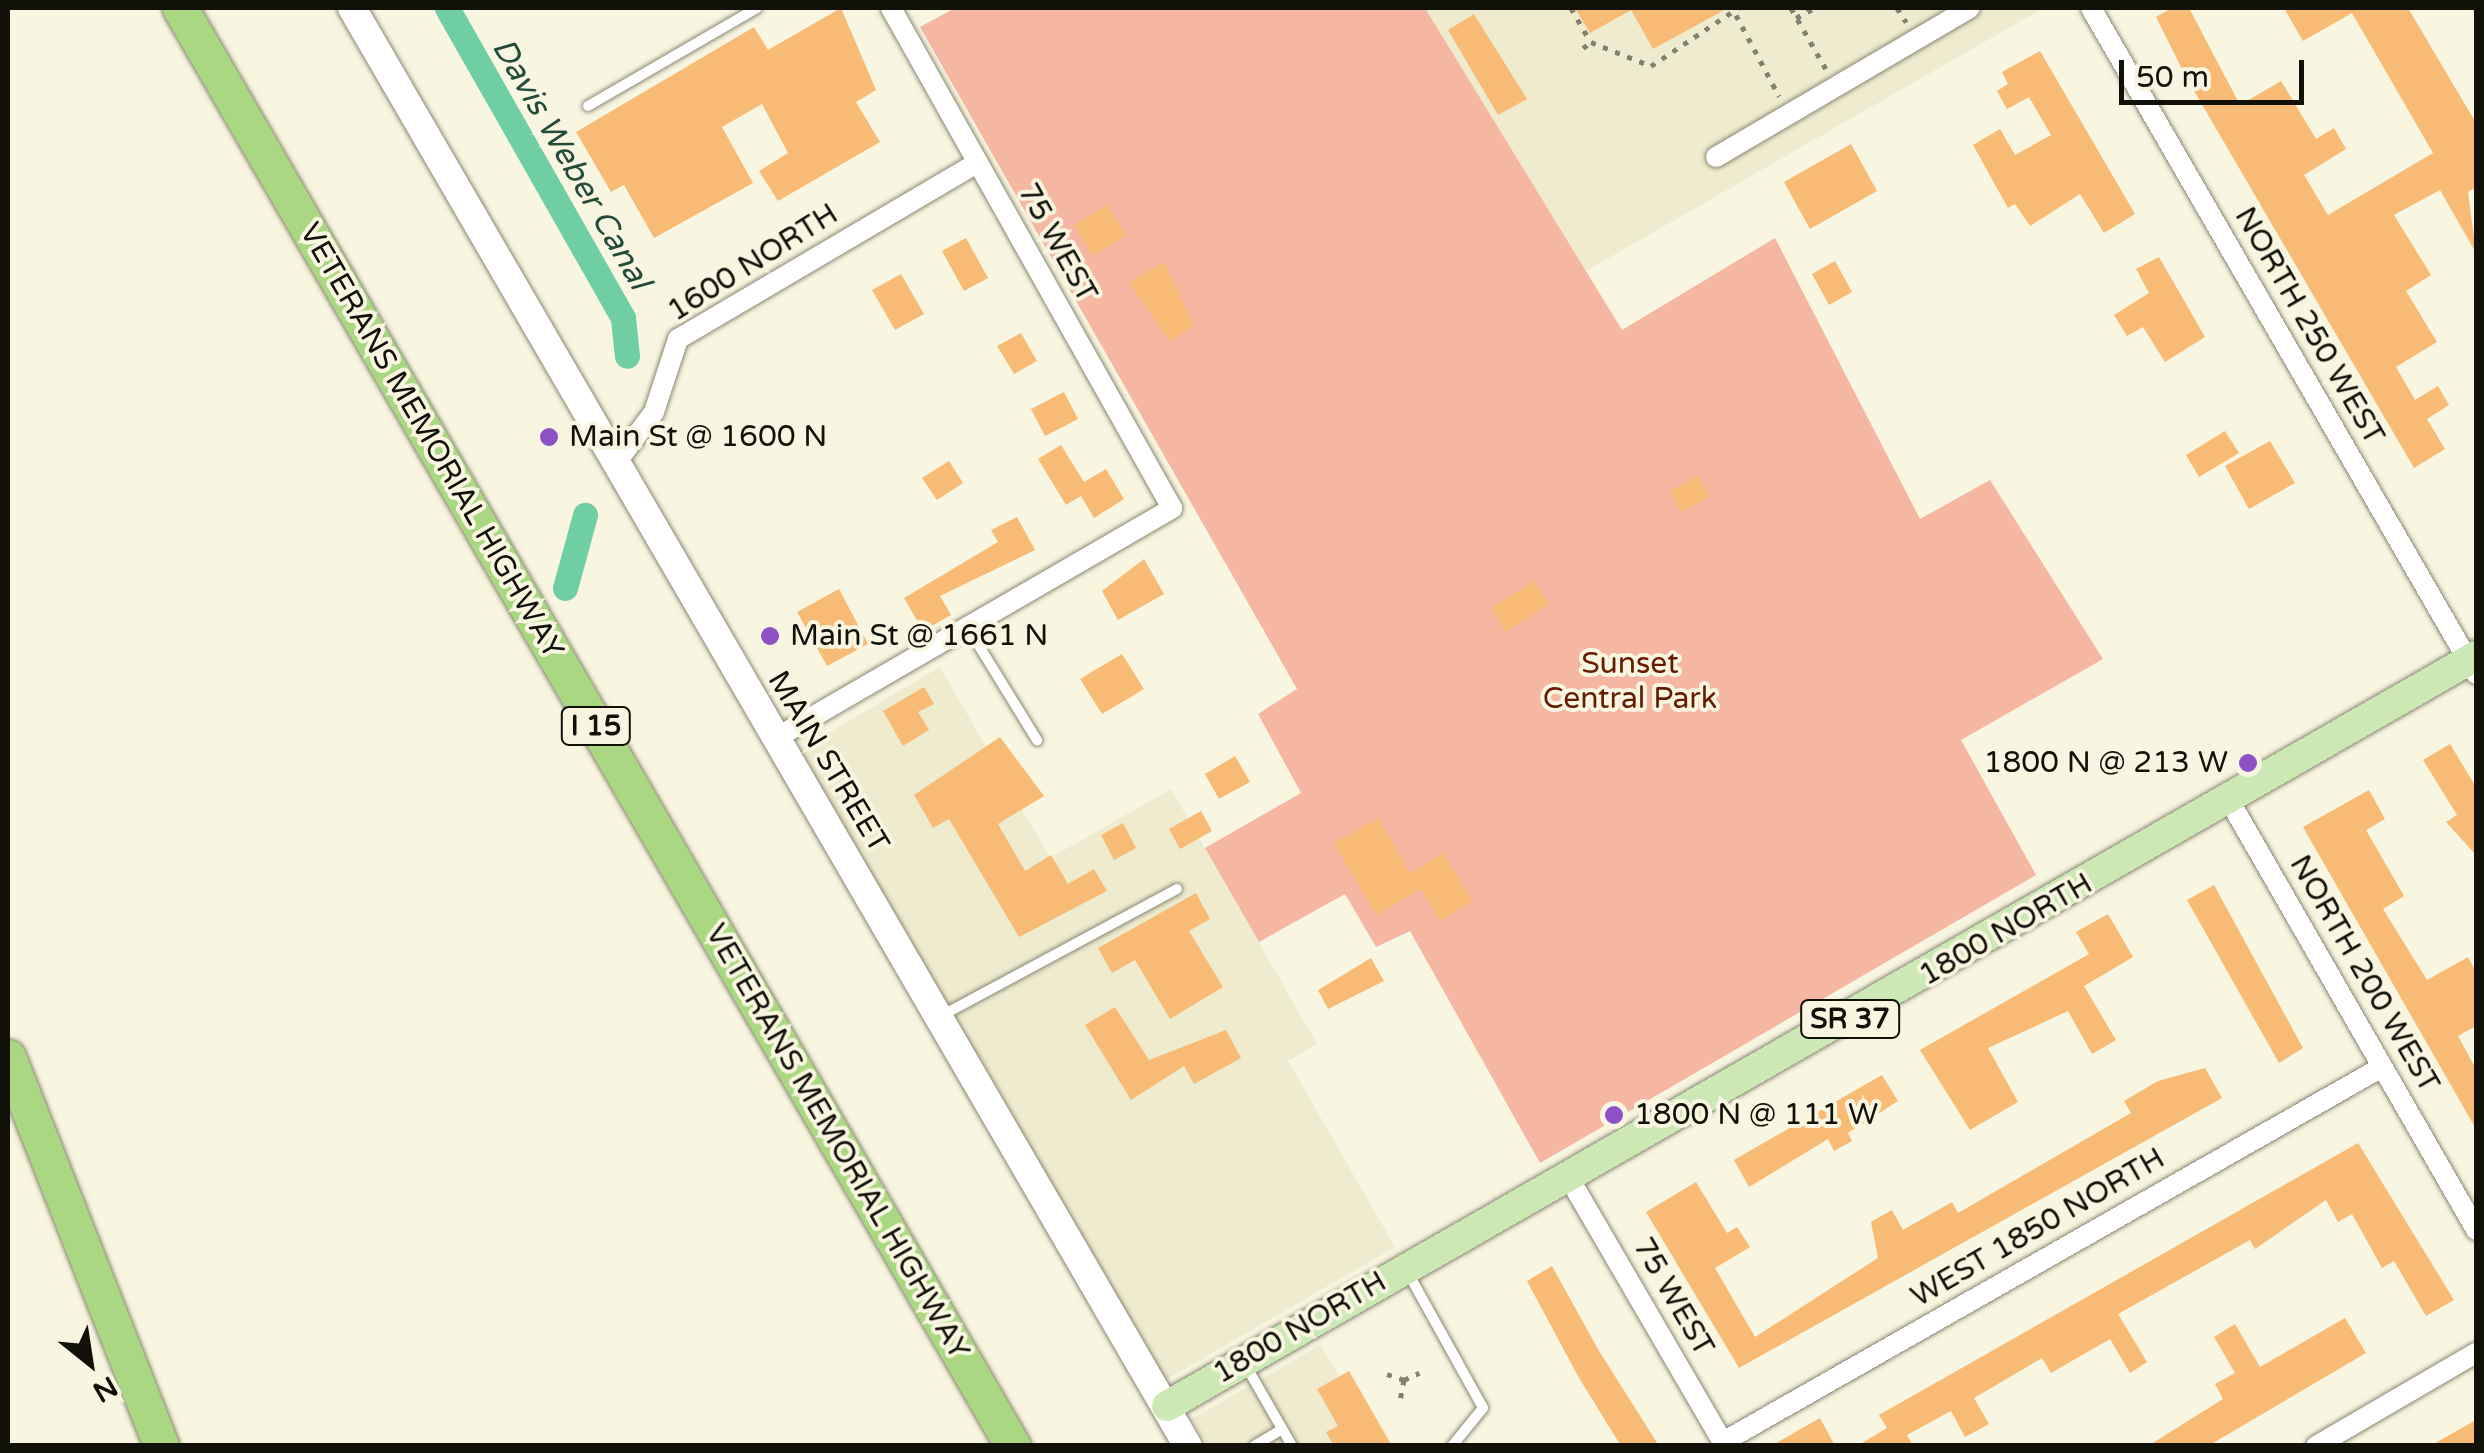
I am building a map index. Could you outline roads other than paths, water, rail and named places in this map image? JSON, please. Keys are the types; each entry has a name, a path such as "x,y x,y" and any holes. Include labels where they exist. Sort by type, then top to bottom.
{"highway":[{"name":"VETERANS MEMORIAL HIGHWAY","path":"180,8 1012,1446"},
{"path":"8,1057 162,1446"}],"main road":[{"name":"MAIN STREET","path":"352,8 1188,1446"},
{"name":"1800 NORTH","path":"1166,1406 2474,664"}],"street":[{"name":"75 WEST","path":"891,8 1172,508 967,627"},
{"path":"1716,157 1970,8"},
{"name":"NORTH 250 WEST","path":"2091,8 2474,664"},
{"name":"1600 NORTH","path":"616,464 654,412 678,339 978,162"},
{"path":"776,738 967,627"},
{"name":"NORTH 200 WEST","path":"2229,800 2476,1230"},
{"name":"WEST 1850 NORTH","path":"1724,1444 2382,1067"},
{"name":"75 WEST","path":"1569,1178 1724,1444"},
{"path":"2316,1446 2476,1353"}],"lane":[{"path":"588,106 757,8"},
{"path":"967,627 1037,740"},
{"path":"940,1017 1177,889"},
{"path":"1405,1268 1484,1408 1452,1446"},
{"path":"1242,1360 1292,1446"},
{"path":"1254,1446 1282,1429"}],"waterway":[{"name":"Davis Weber Canal","path":"447,8 623,318 627,356"},
{"path":"565,588 585,515"}],"place":[{"name":"Main St @ 1600 N","path":"549,437"},
{"name":"Main St @ 1661 N","path":"770,636"},
{"name":"1800 N @ 213 W","path":"2248,763"},
{"name":"1800 N @ 111 W","path":"1614,1115"}],"park label":[{"name":"Sunset Central Park","path":"1630,681"}]}
